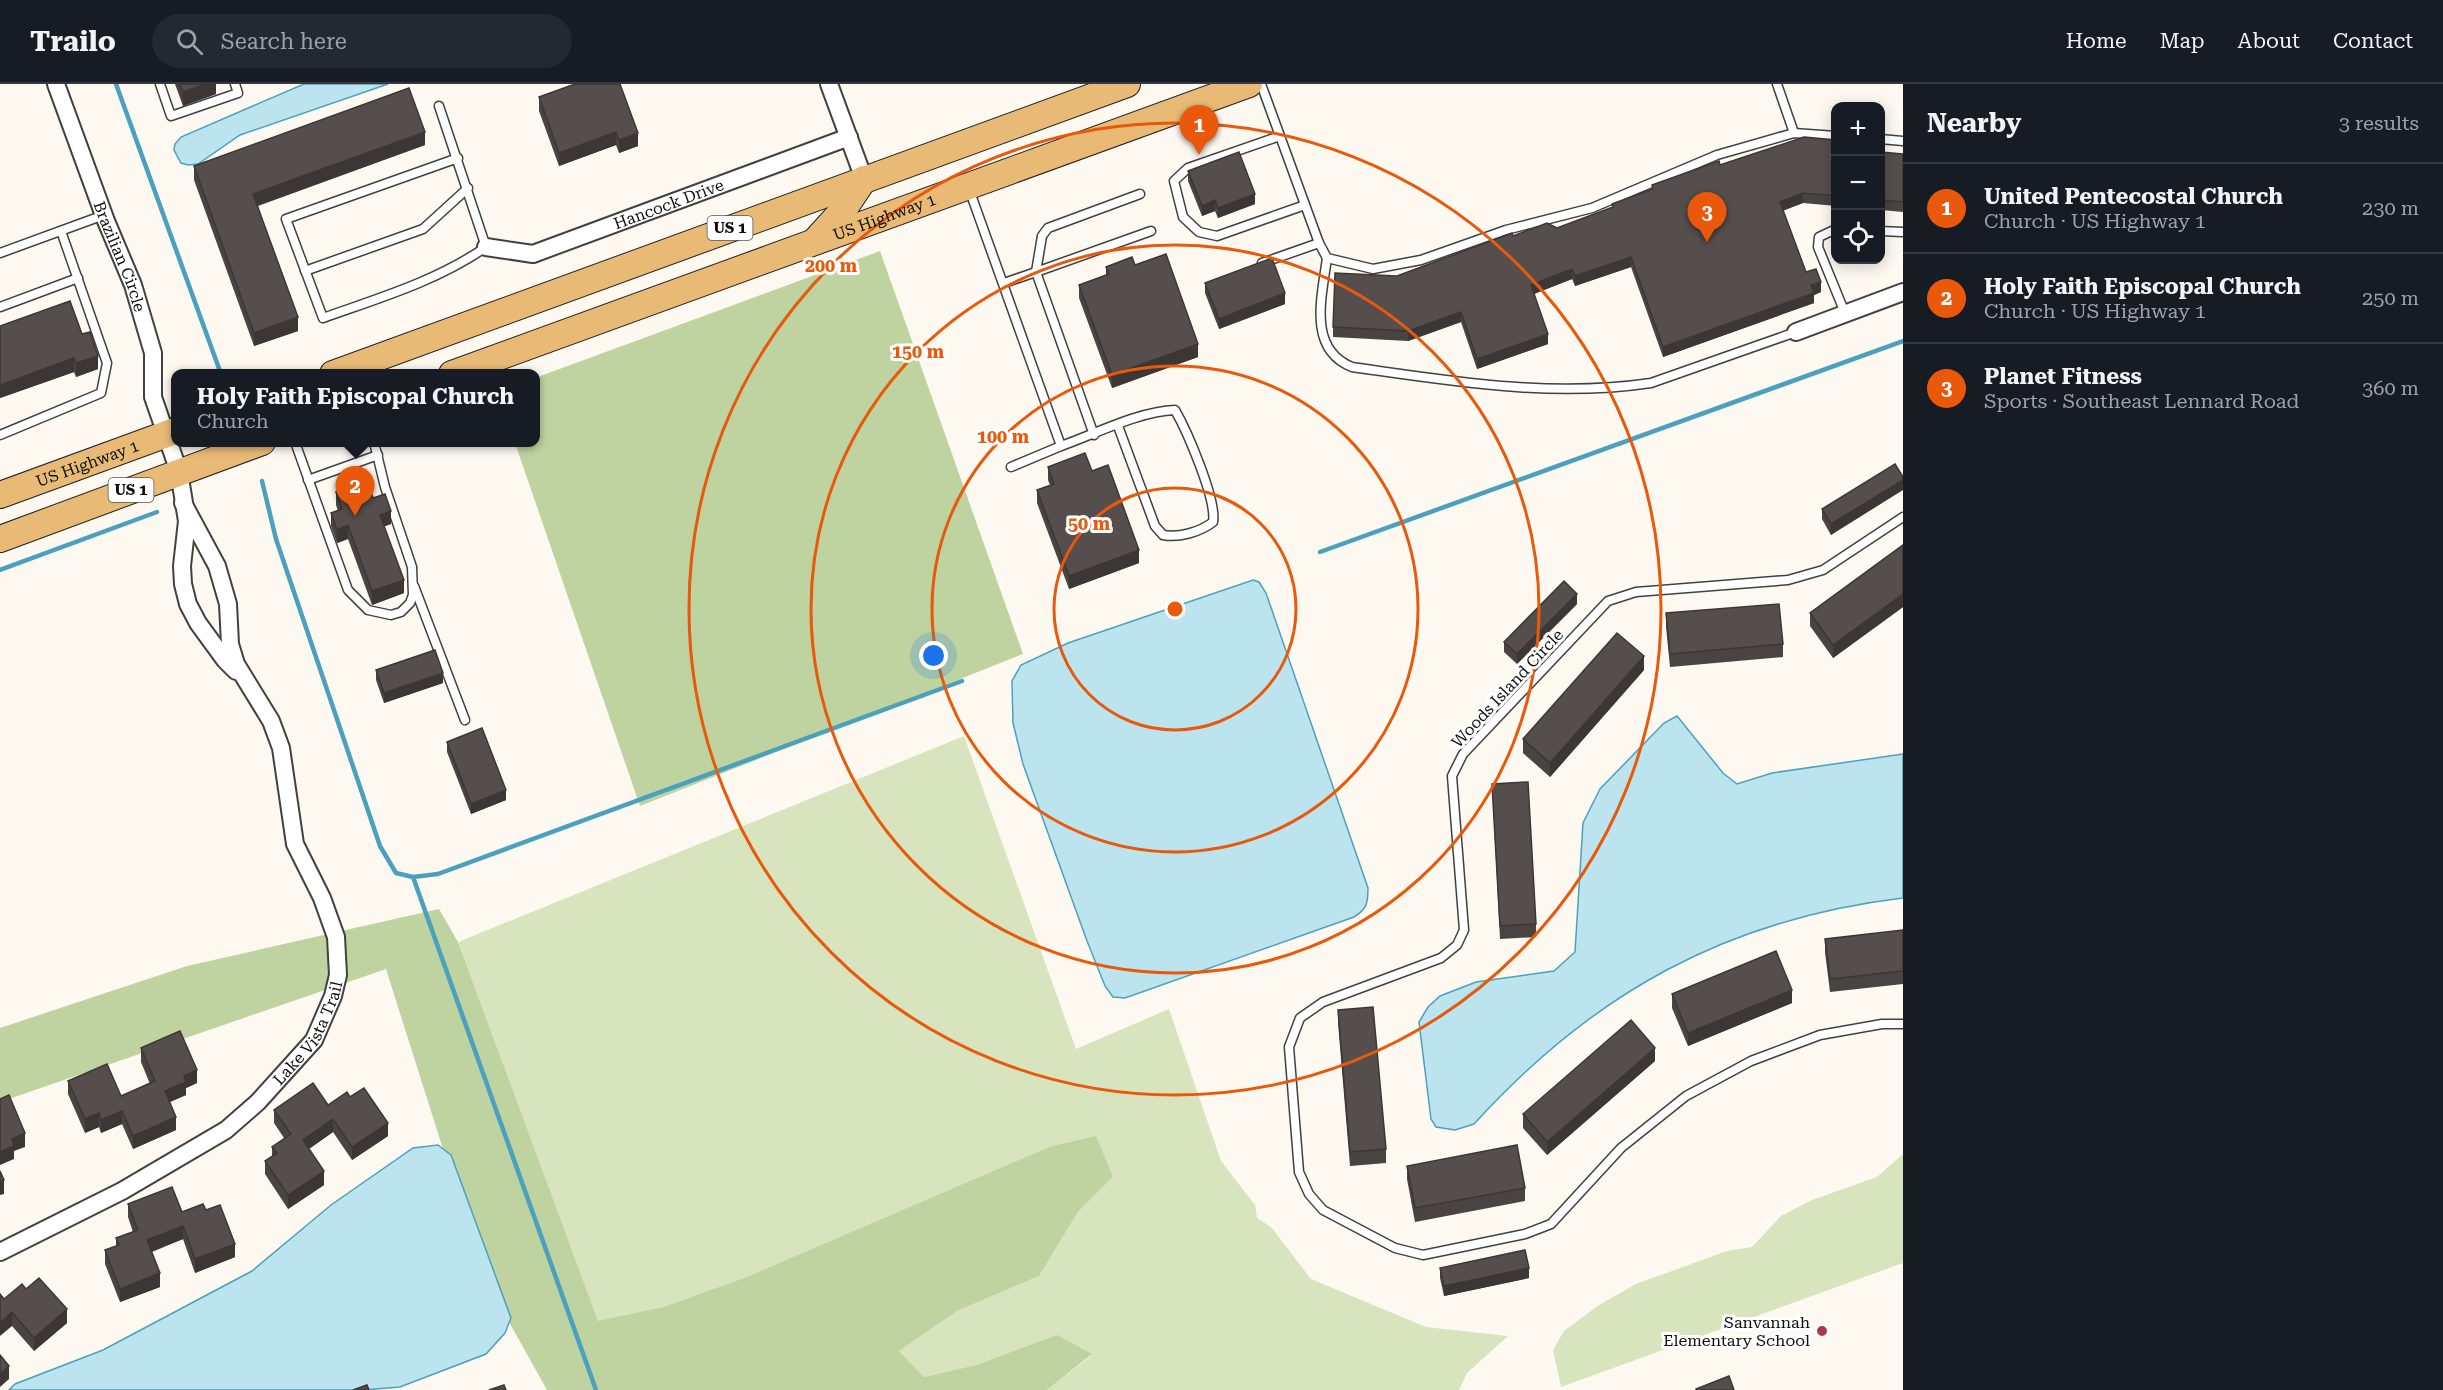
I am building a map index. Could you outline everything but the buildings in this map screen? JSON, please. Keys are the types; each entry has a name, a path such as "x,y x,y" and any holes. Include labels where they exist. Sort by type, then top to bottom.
{"main road":[{"name":"US 1","path":"347,369 1128,84"},
{"name":"US Highway 1","path":"466,369 1249,84"},
{"path":"814,242 844,208 864,179"},
{"name":"US Highway 1","path":"0,495 170,433"},
{"name":"US 1","path":"0,539 248,447"}],"street":[{"name":"Brazilian Circle","path":"56,84 104,215 133,285 153,353 153,398 170,433"},
{"path":"830,84 864,179"},
{"name":"Hancock Drive","path":"486,247 532,254 849,137"},
{"path":"1796,332 1903,292"},
{"name":"Lake Vista Trail","path":"0,1252 122,1191 226,1130 274,1085 314,1040 325,1020 338,975 336,937 322,898 295,844 285,764 277,735 271,721 242,677 225,660 188,604 183,584 188,521 173,447"},
{"name":"Lake Vista Trail","path":"183,503 217,566 228,604 230,644 242,677"}],"lane":[{"path":"160,84 171,116 238,93 235,84"},
{"path":"1261,84 1319,243 1327,258 1322,304 1323,340 1339,362 1352,367 1499,387 1581,389 1627,387 1651,383 1796,332"},
{"path":"1777,84 1794,133"},
{"path":"439,106 458,158 468,188 486,247 458,267 323,318 286,219 458,158"},
{"path":"1327,258 1373,270 1421,260 1516,227 1592,207 1717,155 1794,133 1831,136"},
{"path":"1280,136 1188,168 1174,181 1183,217 1199,232 1217,236 1305,205"},
{"path":"1885,139 1903,141"},
{"path":"968,186 1061,446"},
{"path":"305,271 423,229 468,188"},
{"path":"1094,435 1036,272 1042,236 1048,228 1140,194"},
{"path":"0,253 104,215"},
{"path":"0,435 101,393 107,363 61,231"},
{"path":"1004,283 1151,231"},
{"path":"1831,231 1819,237 1818,247 1845,313"},
{"path":"1885,231 1903,232"},
{"path":"1257,265 1319,243"},
{"path":"0,307 78,278"},
{"path":"1011,467 1061,446 1094,435 1118,426 1161,411 1175,410 1184,426 1210,497 1215,512 1213,522 1175,537 1163,535 1155,526 1118,426"},
{"path":"297,447 335,560 348,591 357,602 379,614 401,612 413,595 413,583 412,567 385,487 376,447"},
{"path":"308,480 378,455"},
{"name":"Woods Island Circle","path":"1903,517 1823,570 1788,580 1636,592 1608,601 1463,754 1452,776 1464,930 1457,945 1441,958 1323,1002 1305,1013 1296,1025 1289,1047 1299,1172 1309,1194 1323,1210 1395,1248 1423,1255 1525,1234 1551,1224 1620,1148 1686,1096 1751,1061 1820,1035 1882,1024 1903,1024"},
{"path":"413,583 465,720"}],"green space":[{"path":"880,251 1023,654 640,806 516,447 540,447 540,376"},
{"path":"964,736 1076,1049 1169,1009 1221,1161 1255,1205 1257,1218 1271,1227 1311,1279 1426,1327 1508,1336 1467,1373 1459,1390 1047,1390 1092,1355 1057,1336 976,1365 924,1377 899,1351 957,1311 1039,1276 1078,1212 1113,1177 1049,1147 744,1278 663,1307 598,1322 458,942"},
{"path":"439,909 458,942 598,1321 663,1307 744,1278 1049,1147 1096,1136 1113,1177 1078,1212 1039,1276 957,1311 899,1351 924,1377 976,1365 1057,1335 1092,1354 1047,1390 547,1390 509,1322 511,1318 451,1155 443,1149 386,969 0,1102 0,1028 187,966"},
{"path":"1903,1154 1903,1263 1561,1387 1553,1350 1564,1331 1599,1305 1636,1284 1727,1251 1752,1247 1781,1216 1812,1200 1877,1177"}],"water":[{"path":"304,84 388,84 240,135 198,164 181,163 174,150 175,144 181,137"},
{"path":"1253,580 1259,582 1266,593 1368,888 1366,905 1354,917 1125,998 1113,997 1105,986 1087,941 1023,764 1013,723 1012,681 1021,665 1068,643"},
{"path":"1677,716 1723,773 1737,784 1772,773 1903,754 1903,898 1839,908 1778,924 1721,944 1667,970 1616,1000 1566,1036 1519,1078 1474,1124 1455,1130 1436,1127 1431,1119 1419,1022 1428,1007 1440,996 1476,982 1554,971 1575,952 1583,823 1600,789 1664,723"},
{"path":"438,1145 451,1155 511,1318 505,1333 486,1354 400,1387 363,1390 9,1390 15,1384 103,1350 252,1271 331,1205 413,1148"}],"waterway":[{"path":"116,84 219,369"},
{"path":"1320,552 1903,341"},
{"path":"262,481 276,539 380,846 396,873 413,877 438,874 962,681"},
{"path":"0,570 157,512"},
{"path":"413,877 596,1390"}],"place":[{"name":"United Pentecostal Church","path":"1199,155"},
{"name":"Planet Fitness","path":"1707,242"},
{"name":"Holy Faith Episcopal Church","path":"355,516"},
{"name":"Sanvannah Elementary School","path":"1822,1331"}]}
